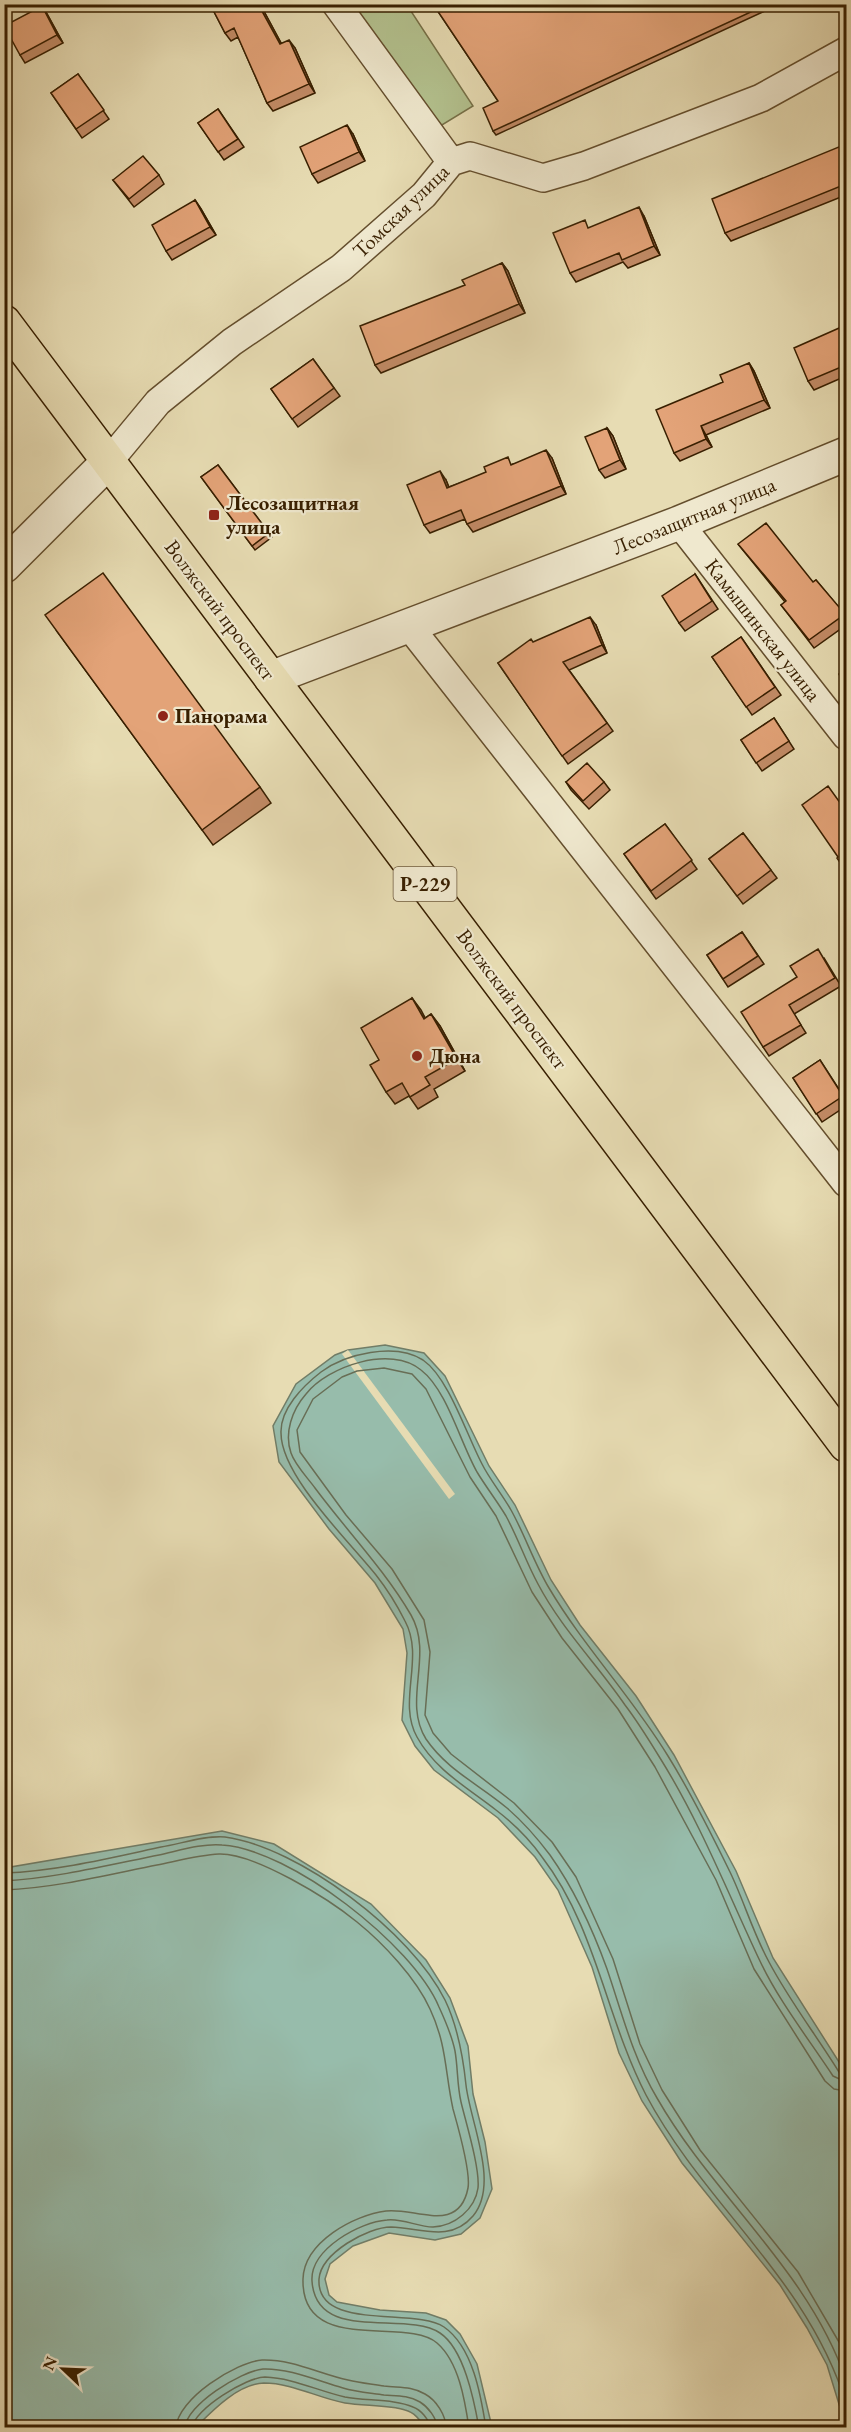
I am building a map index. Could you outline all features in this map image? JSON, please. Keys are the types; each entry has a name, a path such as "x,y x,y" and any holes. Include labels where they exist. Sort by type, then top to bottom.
{"main road":[{"name":"Волжский проспект","path":"4,322 846,1445"}],"street":[{"path":"336,4 451,162"},
{"name":"Томская улица","path":"109,461 158,402 232,342 341,268 424,195 451,162 470,156 543,177 584,166 761,98 846,51"},
{"name":"Лесозащитная улица","path":"271,678 679,524 846,454"},
{"path":"4,566 109,461"},
{"name":"Камышинская улица","path":"679,524 846,736"},
{"path":"409,626 846,1184"}],"green space":[{"path":"342,5 407,5 473,106 437,128"}],"water":[{"path":"385,1345 424,1353 445,1376 489,1466 515,1505 551,1580 580,1625 636,1696 674,1755 736,1871 773,1958 846,2073 846,2427 827,2365 807,2328 780,2285 682,2163 642,2101 619,2053 592,1967 558,1890 535,1857 498,1818 434,1770 415,1746 402,1720 407,1653 403,1629 375,1583 329,1529 279,1462 273,1426 296,1384 335,1355 348,1350"},
{"path":"222,1831 274,1844 371,1904 426,1960 450,1998 468,2046 473,2094 485,2142 492,2189 480,2218 461,2234 435,2240 389,2233 353,2246 330,2264 325,2279 329,2295 337,2302 380,2310 426,2313 446,2320 460,2334 477,2364 492,2427 425,2427 414,2414 405,2410 345,2403 285,2385 264,2383 254,2384 236,2393 196,2427 5,2427 5,1868"}],"pier":[{"path":"348,1350 455,1494 449,1499 342,1354"}],"building":[{"path":"210,4 258,4 280,44 289,40 309,84 267,103 234,28 225,33"},
{"path":"433,4 768,4 493,131 483,108 498,101"},
{"path":"42,6 57,35 20,55 4,26"},
{"path":"78,74 104,110 76,129 51,93"},
{"path":"218,109 238,139 218,152 198,123"},
{"path":"347,125 359,152 312,174 300,147"},
{"path":"846,144 846,184 725,233 712,199"},
{"path":"143,156 159,175 129,199 113,180"},
{"path":"195,200 210,227 166,251 152,225"},
{"path":"639,207 654,246 622,260 619,253 570,273 553,233 585,220 588,228"},
{"path":"502,263 519,304 375,365 360,326 465,285 462,280"},
{"path":"846,325 846,365 808,381 794,348"},
{"path":"313,359 334,388 292,419 271,389"},
{"path":"749,363 764,400 701,426 706,439 674,453 656,410 723,382 720,375"},
{"path":"607,428 620,460 599,470 585,437"},
{"path":"546,450 561,486 467,524 461,510 424,525 407,485 440,471 447,488 486,472 484,467 508,457 511,465"},
{"path":"218,465 269,533 252,546 201,477"},
{"path":"766,523 813,582 816,580 845,614 809,640 781,605 786,601 738,544"},
{"name":"Панорама","path":"103,573 260,787 202,830 45,615"},
{"path":"695,574 712,601 679,623 662,596"},
{"path":"590,617 602,645 563,662 607,723 562,756 498,663 531,639 533,642"},
{"path":"741,637 775,687 746,707 712,657"},
{"path":"846,670 846,689 839,674"},
{"path":"774,718 789,741 756,763 741,740"},
{"path":"587,763 604,782 583,801 566,782"},
{"path":"828,786 846,811 846,871 802,805"},
{"path":"665,824 692,860 651,891 624,854"},
{"path":"743,833 771,870 737,896 709,859"},
{"path":"742,932 758,956 723,979 707,955"},
{"path":"818,949 835,978 789,1005 801,1025 763,1047 741,1012 797,977 790,966"},
{"name":"Дюна","path":"412,998 424,1019 431,1014 457,1059 425,1077 430,1085 410,1097 402,1083 386,1092 370,1065 379,1060 361,1028"},
{"path":"820,1060 843,1096 816,1114 793,1078"}],"place":[{"name":"Лесозащитная улица","path":"214,515"},
{"name":"Панорама","path":"163,716"},
{"name":"Дюна","path":"417,1056"}]}
